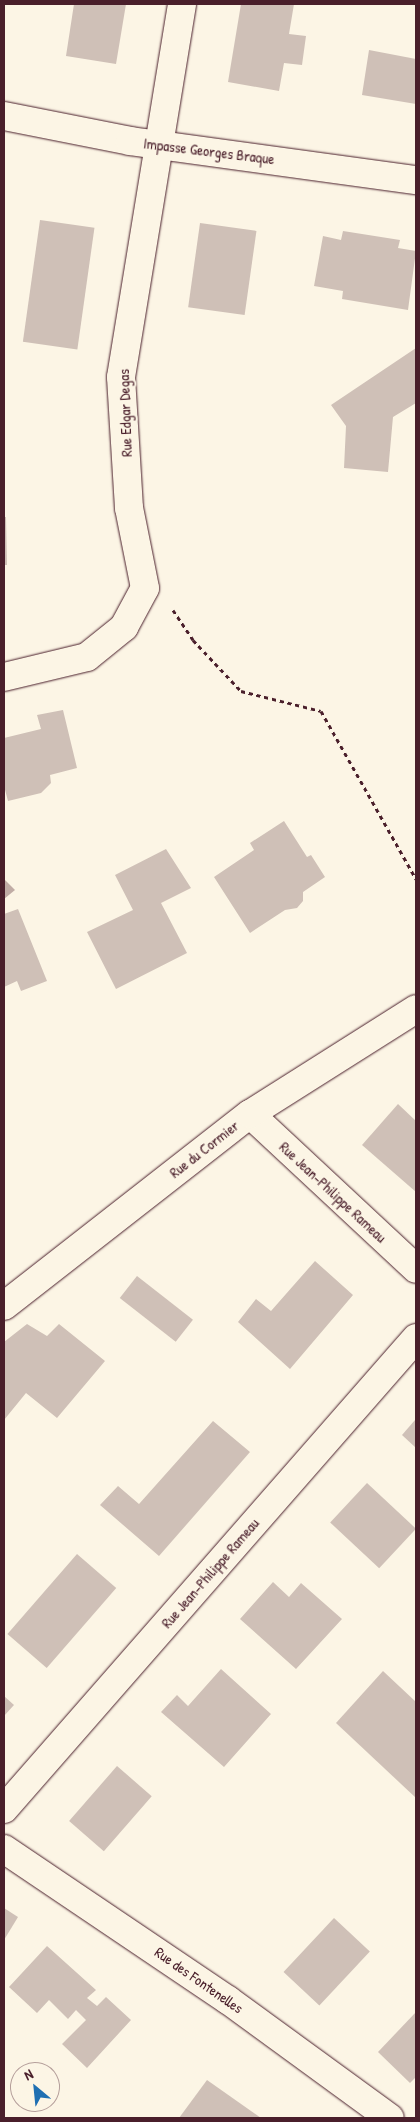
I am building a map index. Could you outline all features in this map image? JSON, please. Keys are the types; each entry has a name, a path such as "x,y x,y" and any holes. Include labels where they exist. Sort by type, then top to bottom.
{"street":[{"name":"Rue Edgar Degas","path":"145,588 129,508 121,377 161,144 182,4"},
{"name":"Impasse Georges Braque","path":"4,116 130,141 416,180"},
{"path":"4,677 86,657 124,627 145,588"},
{"name":"Rue du Cormier","path":"4,1306 250,1114 416,1009"},
{"name":"Rue Jean-Philippe Rameau","path":"250,1114 416,1269"},
{"name":"Rue Jean-Philippe Rameau","path":"4,1809 416,1338"},
{"name":"Rue des Fontenelles","path":"4,1849 228,2000 390,2118"}],"path":[{"path":"145,588 178,614 193,640 241,691 321,711 416,879"}],"shaded area":[{"path":"4,879 15,890 4,899"}],"building":[{"path":"74,4 126,4 116,64 66,56"},
{"path":"241,4 294,4 289,34 306,36 302,65 284,63 279,91 228,82"},
{"path":"369,50 416,59 416,104 362,95"},
{"path":"40,220 94,228 77,349 23,342"},
{"path":"200,223 256,231 245,315 188,307"},
{"path":"343,231 400,240 398,248 416,251 408,310 342,299 343,291 314,286 323,236 341,240"},
{"path":"416,348 416,403 393,417 388,472 344,468 346,426 331,405"},
{"path":"4,517 6,517 7,565 4,565"},
{"path":"63,710 77,768 50,775 51,783 41,793 8,801 4,786 4,738 41,729 37,715"},
{"path":"284,821 307,857 311,855 325,877 303,892 303,901 297,908 285,910 250,933 214,877 254,850 250,843"},
{"path":"166,849 191,888 161,903 187,953 116,989 87,932 133,910 115,875"},
{"path":"18,909 47,981 21,991 17,981 4,987 4,914"},
{"path":"398,1104 416,1121 416,1192 362,1145"},
{"path":"315,1261 353,1295 290,1369 238,1322 256,1299 271,1311"},
{"path":"137,1276 193,1320 176,1342 120,1298"},
{"path":"27,1324 47,1336 59,1324 105,1361 57,1418 26,1393 4,1420 4,1342"},
{"path":"213,1421 250,1452 159,1556 100,1505 118,1486 139,1504"},
{"path":"416,1421 416,1448 402,1435"},
{"path":"367,1483 416,1529 379,1568 330,1522"},
{"path":"77,1554 116,1588 47,1668 7,1634"},
{"path":"273,1582 289,1597 301,1583 342,1619 296,1669 240,1619"},
{"path":"221,1669 271,1714 224,1767 161,1712 177,1695 188,1706"},
{"path":"383,1671 416,1702 416,1798 336,1723"},
{"path":"4,1696 14,1705 4,1716"},
{"path":"117,1766 152,1796 104,1851 69,1821"},
{"path":"4,1908 18,1917 4,1940"},
{"path":"334,1918 370,1951 319,2006 284,1972"},
{"path":"47,1946 96,1990 87,1998 97,2006 106,1997 131,2020 87,2068 62,2044 86,2020 76,2010 68,2019 49,2000 37,2013 9,1987"},
{"path":"416,2012 416,2077 410,2083 378,2052"},
{"path":"207,2080 261,2118 179,2118"}]}
